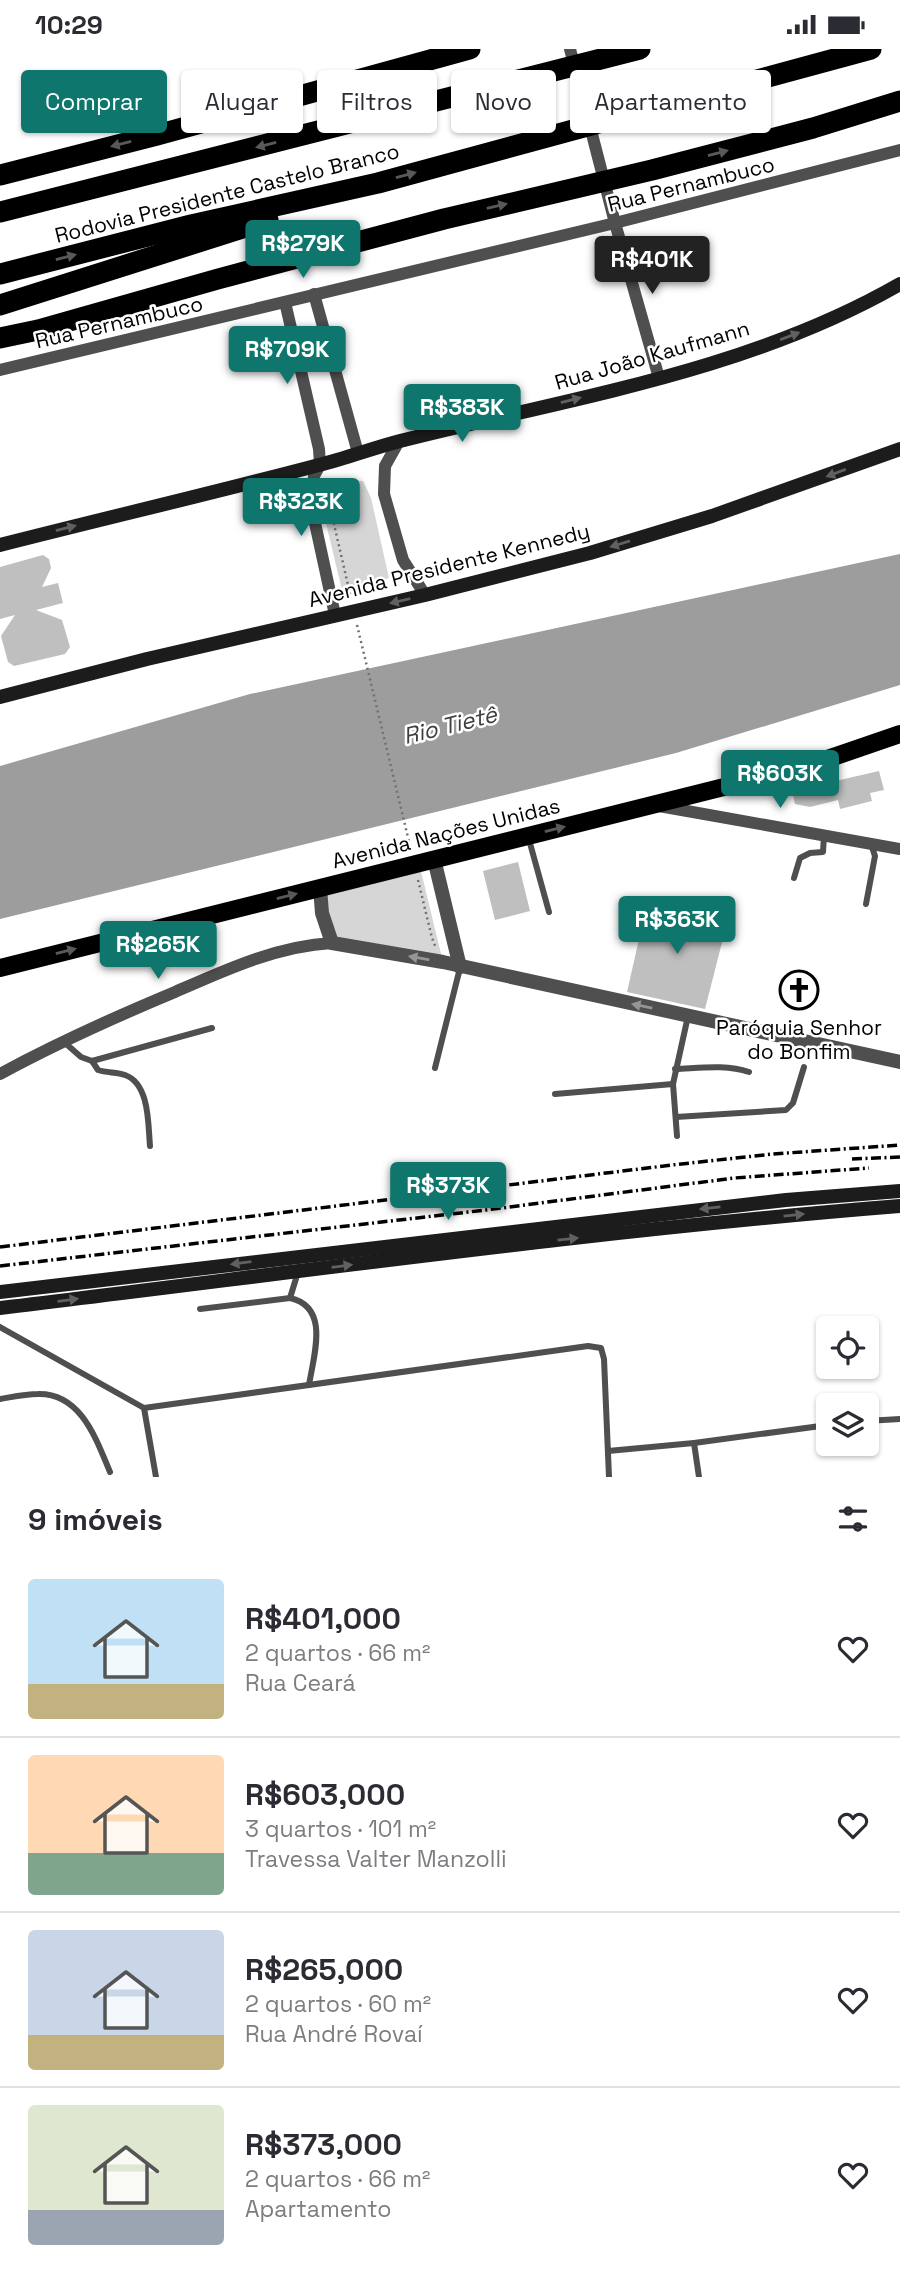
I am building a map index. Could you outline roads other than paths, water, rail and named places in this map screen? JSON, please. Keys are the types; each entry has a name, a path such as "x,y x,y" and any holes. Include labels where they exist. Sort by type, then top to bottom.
{"highway":[{"path":"0,175 470,49"},
{"name":"Rodovia Presidente Castelo Branco","path":"0,212 640,49"},
{"name":"Rodovia Presidente Castelo Branco","path":"0,274 191,225 378,183 871,49"},
{"path":"0,338 38,330 444,219 652,170 813,128 900,101"},
{"path":"0,305 378,183"}],"main road":[{"name":"Rua João Kaufmann","path":"0,545 320,465 399,441 659,378 787,337 833,319 900,284"},
{"name":"Avenida Presidente Kennedy","path":"1,694 425,595 590,553 712,516 900,449"},
{"name":"Avenida Nações Unidas","path":"0,968 804,767 898,736"},
{"path":"0,1292 719,1207 900,1191"},
{"path":"0,1308 641,1231 900,1206"}],"street":[{"path":"570,49 659,378"},
{"name":"Rua Pernambuco","path":"0,370 285,302 614,217 900,150"},
{"path":"314,294 358,453"},
{"path":"285,302 319,449 320,465 313,484 313,510 335,615"},
{"path":"399,441 385,466 384,494 403,561 425,595"},
{"path":"653,805 900,849"},
{"path":"434,859 460,967"},
{"path":"320,888 321,913 332,943"},
{"path":"0,1074 162,997 269,954 332,943 460,967 900,1062"}],"lane":[{"path":"794,878 800,858 810,853 823,852 824,835"},
{"path":"528,836 549,912"},
{"path":"866,904 875,856 871,844"},
{"path":"435,1068 460,967"},
{"path":"677,1136 673,1084 688,1016"},
{"path":"64,1042 81,1057 92,1061 212,1028"},
{"path":"92,1061 98,1070 125,1075 135,1082 146,1108 150,1146"},
{"path":"675,1069 714,1067 749,1072"},
{"path":"676,1117 786,1110 793,1103 804,1067"},
{"path":"555,1094 673,1084"},
{"path":"290,1298 298,1272"},
{"path":"200,1309 290,1298 308,1305 315,1314 315,1348 309,1385"},
{"path":"0,1327 144,1408 589,1346 601,1348 604,1359 609,1477"},
{"path":"0,1399 40,1394 60,1398 77,1408 94,1435 110,1472"},
{"path":"144,1408 156,1477"},
{"path":"879,1420 900,1419"},
{"path":"608,1451 816,1427"},
{"path":"694,1443 699,1477"}],"water":[{"name":"Rio Tietê","path":"900,554 900,685 676,753 0,919 0,766 250,694"}],"railway":[{"path":"0,1247 672,1165 773,1154 900,1145"},
{"path":"852,1159 900,1157"},
{"path":"0,1266 486,1210 734,1178 869,1168"}],"place":[{"name":"Paróquia Senhor do Bonfim","path":"799,990"}]}
